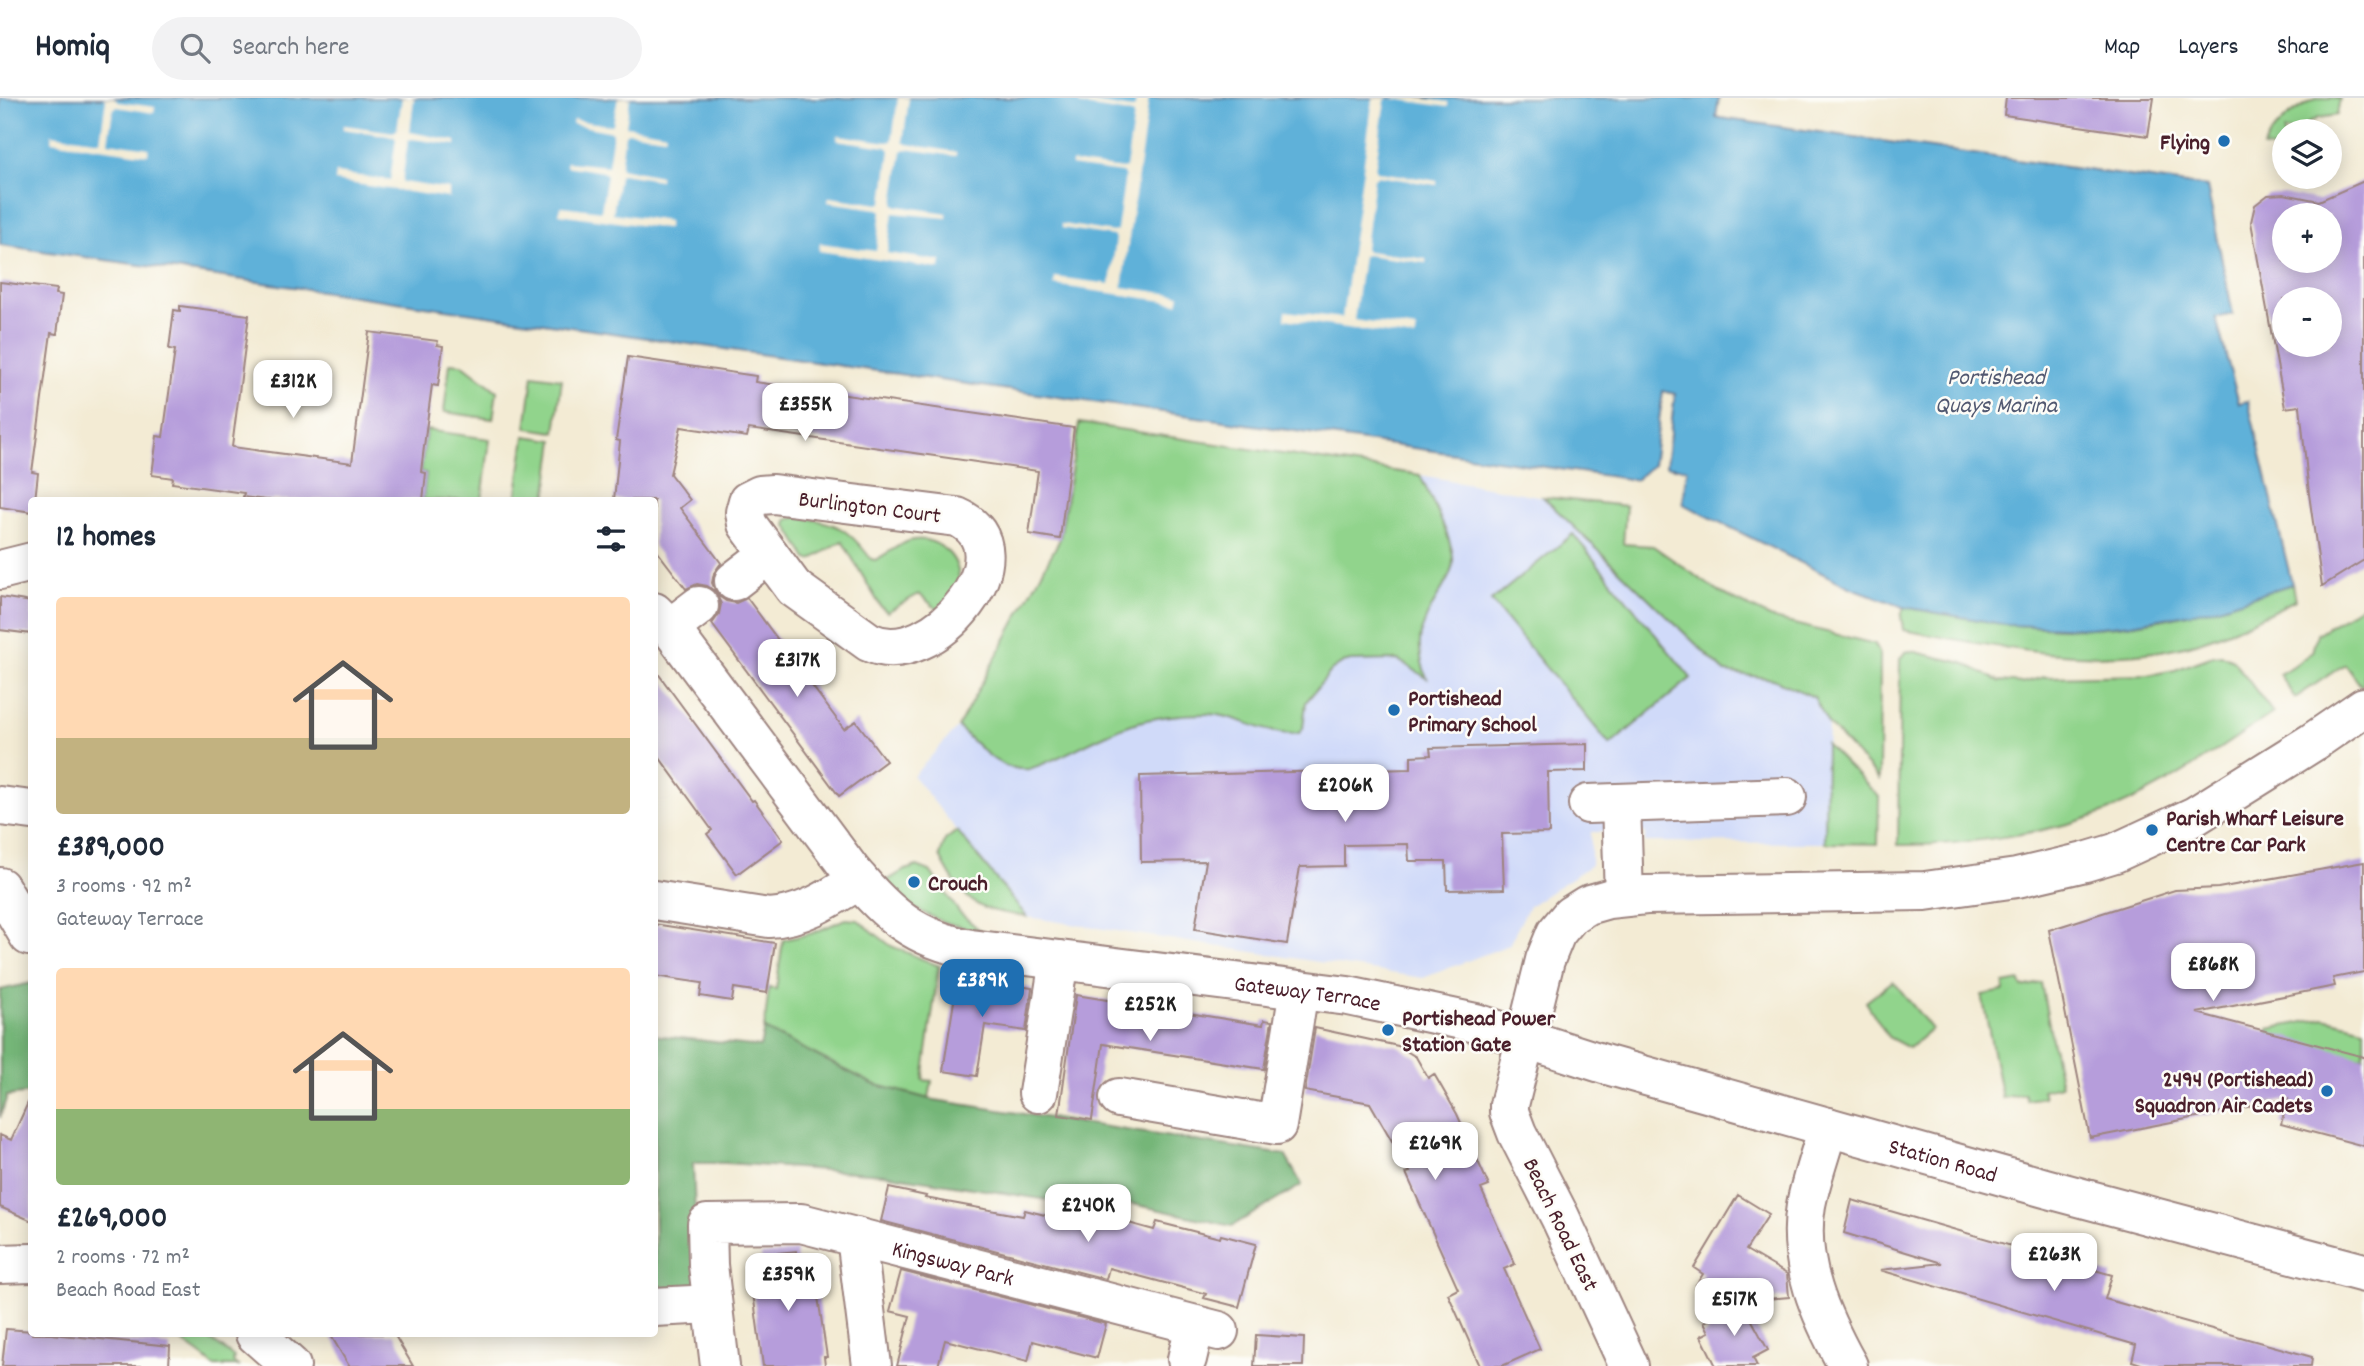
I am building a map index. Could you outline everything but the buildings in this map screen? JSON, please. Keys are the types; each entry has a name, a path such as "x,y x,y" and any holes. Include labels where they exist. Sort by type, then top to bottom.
{"street":[{"name":"Burlington Court","path":"773,494 957,517 975,529 983,546 982,568 970,597 953,619 906,646 894,648 869,642 800,593 769,554 747,524 745,512 746,506 753,498 773,494"},
{"path":"734,581 769,554"},
{"path":"0,569 28,563"},
{"name":"Gateway Terrace","path":"675,616 859,880 895,918 933,939 971,948 1348,996 1476,1023 1526,1039"},
{"name":"Beach Road East","path":"1629,1366 1560,1217 1512,1122 1509,1105 1545,960 1556,933 1571,915 1587,905 1624,897 1925,891 2017,878 2085,862 2125,849 2195,816 2302,750 2364,707"},
{"path":"1624,897 1604,803 1787,797"},
{"path":"0,806 28,810"},
{"path":"658,901 769,918 783,917 817,905 859,880"},
{"path":"0,887 28,934"},
{"path":"1038,1093 1059,960"},
{"path":"1119,1098 1277,1125 1299,990"},
{"name":"Station Road","path":"1526,1039 1607,1065 2045,1188 2364,1273"},
{"path":"1828,1126 1806,1205 1805,1242 1814,1293 1834,1342 1848,1366"},
{"name":"Kingsway Park","path":"712,1304 707,1224 801,1223 1200,1339"},
{"path":"856,1237 872,1366"},
{"path":"0,1264 28,1263"},
{"path":"658,1307 712,1304 720,1366"},
{"path":"258,1337 291,1366"}],"shaded area":[{"name":"Portishead Primary School","path":"1079,423 1420,475 1543,497 1724,672 1773,679 1814,697 1828,724 1825,843 1645,842 1645,832 1591,832 1591,865 1529,906 1509,945 1423,978 1027,917 913,776 958,727 1060,539"}],"green space":[{"path":"2318,98 2340,98 2337,115 2316,119 2285,119"},
{"path":"2272,133 2272,149 2263,148"},
{"path":"450,363 462,364 497,391 493,419 444,412"},
{"path":"533,375 562,379 555,432 526,428"},
{"path":"1079,423 1420,475 1446,531 1453,561 1449,577 1421,633 1420,653 1427,678 1398,660 1351,661 1331,671 1306,702 1303,728 1299,733 1276,732 1218,715 1187,715 1132,724 1029,769 1018,769 998,762 958,727 1060,539"},
{"path":"426,430 490,439 482,497 423,497 426,473 421,472"},
{"path":"525,436 554,440 546,497 516,497"},
{"path":"1543,497 1626,506 1623,544 1653,546 1719,592 1774,619 1875,644 1880,655 1879,779 1828,724 1814,697 1773,679 1725,672"},
{"path":"798,517 822,521 840,528 875,560 909,541 918,539 937,544 945,549 956,565 959,574 955,591 942,613 919,594 887,612 881,607 842,541 811,560 807,559 786,524 788,519"},
{"path":"1573,534 1691,678 1610,745 1491,601"},
{"path":"2292,584 2295,600 2249,623 2184,646 2134,654 2068,655 1968,642 1903,630 1901,616 1904,607 2019,625 2065,628 2115,626 2167,619"},
{"path":"2364,604 2364,684 2361,686 2345,664 2295,698 2279,674 2312,652 2317,634"},
{"path":"1911,651 1963,663 1999,681 2022,683 2044,677 2149,675 2222,655 2233,660 2273,713 2195,765 2113,809 2064,825 2007,836 1949,843 1898,845 1900,659 1905,652"},
{"path":"1826,744 1879,797 1878,844 1825,843"},
{"path":"957,831 1027,917 978,905 962,891 940,856 945,840"},
{"path":"917,866 930,871 959,912 982,932 943,922 913,908 885,882"},
{"path":"845,919 858,920 891,946 939,966 923,1080 932,1081 929,1099 873,1084 764,1029 769,988 776,989 783,940 813,933"},
{"path":"1893,981 1932,1029 1909,1048 1888,1037 1866,1002"},
{"path":"2020,981 2022,987 2041,983 2061,1086 2042,1090 2044,1097 2027,1100 2025,1094 2002,1098 1982,995 2004,991 2004,984"},
{"path":"28,984 28,1093 7,1096 0,1118 0,990"},
{"path":"2324,1018 2364,1028 2364,1057 2285,1046 2271,1104 2266,1084 2274,1060 2268,1029"},
{"path":"764,1029 873,1084 929,1099 1285,1155 1302,1185 1232,1226 1124,1202 1061,1202 883,1174 693,1163 698,1289 658,1291 658,1035 760,1047"},
{"path":"176,1337 206,1338 234,1357 233,1362 238,1366 214,1366"}],"water":[{"name":"Portishead Quays Marina","path":"0,98 1719,98 1716,117 1720,118 2207,187 2233,314 2216,318 2239,403 2248,401 2292,584 2209,610 2132,624 2090,628 2007,625 1904,607 1852,588 1683,504 1687,469 1666,466 1675,394 1663,391 1653,465 1635,480 0,245"}],"pier":[{"path":"103,98 155,107 154,113 117,107 113,109 108,142 149,148 148,155 51,141 52,134 100,141 106,100"},
{"path":"402,98 414,98 410,132 456,141 456,145 408,140 402,182 449,189 449,198 335,181 336,173 390,180 396,139 393,136 343,129 343,125 393,132 397,130"},
{"path":"618,98 630,98 626,126 666,133 665,137 628,132 625,134 620,168 660,176 660,180 622,174 619,176 613,213 668,221 668,229 559,214 561,206 601,211 607,175 566,166 567,162 608,166 613,132 572,124 573,120 613,124"},
{"path":"898,98 909,98 903,142 956,152 956,156 906,149 902,151 894,204 947,213 947,218 893,213 887,253 941,261 940,269 819,251 820,243 876,251 881,211 828,202 829,197 879,204 883,202 890,150 887,147 837,140 838,135 892,141"},
{"path":"1136,98 1149,98 1122,287 1180,295 1178,303 1054,285 1055,277 1110,284 1116,238 1062,228 1062,224 1113,232 1117,230 1125,176 1122,173 1071,166 1071,162 1126,168 1134,115 1079,105 1080,101 1131,109 1135,107"},
{"path":"1373,98 1389,98 1385,100 1375,170 1437,181 1437,185 1378,176 1374,178 1365,248 1367,251 1426,259 1426,263 1363,256 1354,320 1416,329 1415,338 1285,319 1286,311 1342,318"},
{"path":"1389,98 1448,102 1448,107"}],"place":[{"name":"Flying","path":"2224,141"},
{"name":"Portishead Primary School","path":"1394,710"},
{"name":"Parish Wharf Leisure Centre Car Park","path":"2152,830"},
{"name":"Crouch","path":"914,882"},
{"name":"Portishead Power Station Gate","path":"1388,1030"},
{"name":"2494 (Portishead) Squadron Air Cadets","path":"2327,1091"}]}
